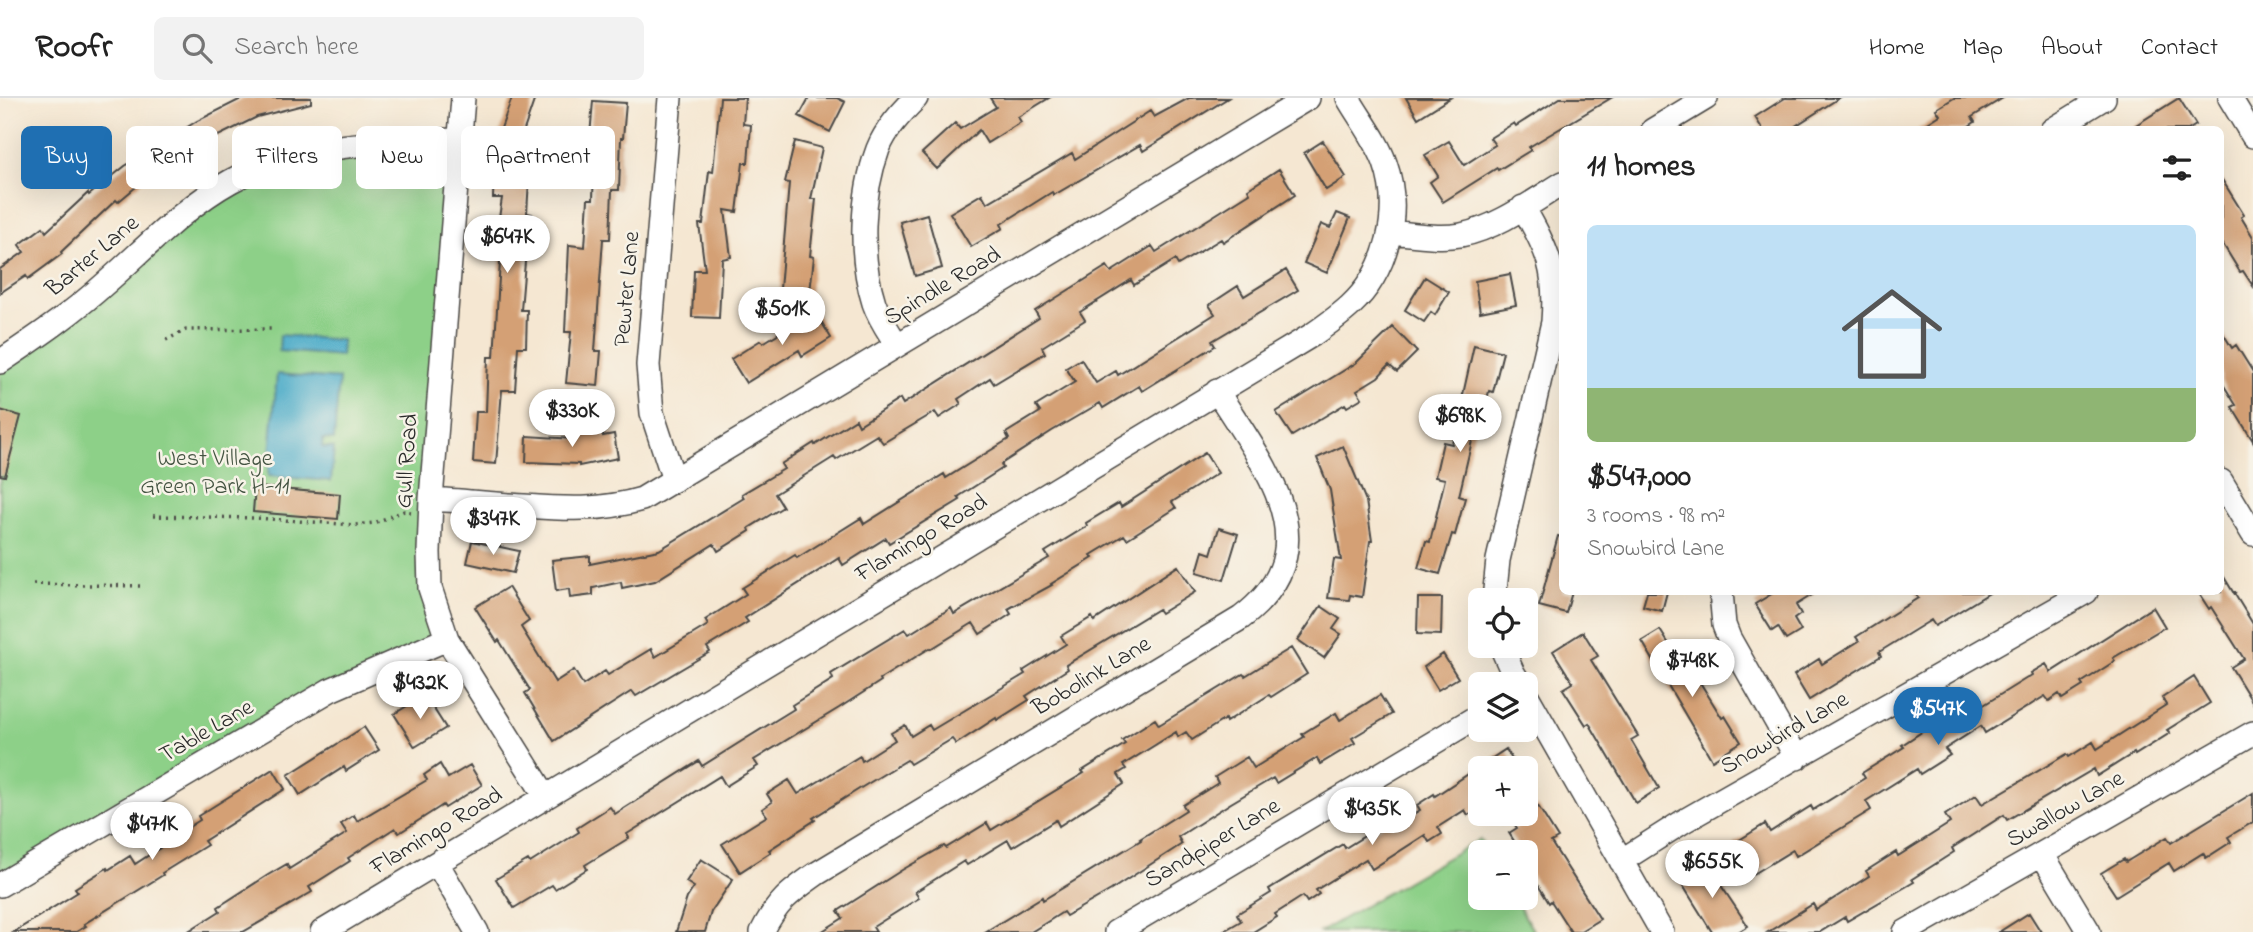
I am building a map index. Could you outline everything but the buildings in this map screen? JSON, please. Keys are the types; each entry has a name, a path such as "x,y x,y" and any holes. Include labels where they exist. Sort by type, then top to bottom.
{"street":[{"name":"Gull Road","path":"463,98 431,506 430,588 447,639 546,797"},
{"name":"Pewter Lane","path":"670,98 648,365 652,413 674,480"},
{"path":"897,345 875,306 868,283 866,203 879,148 902,111 916,98"},
{"name":"Spindle Road","path":"431,506 594,509 620,506 642,499 1308,98"},
{"name":"Flamingo Road","path":"322,932 1311,335 1352,304 1378,270 1390,232 1392,198 1384,162 1348,98"},
{"path":"1660,126 1706,98"},
{"path":"2058,126 2104,98"},
{"path":"2230,98 2253,136"},
{"name":"Barter Lane","path":"0,362 72,311 189,209 232,180 282,160 333,148 396,141 460,140"},
{"path":"1390,232 1431,236 1461,235 1490,225 1559,185"},
{"path":"1495,588 1498,560 1554,356 1553,278 1544,244 1523,206"},
{"name":"Bobolink Lane","path":"762,932 787,894 816,874 1254,608 1269,590 1279,571 1287,536 1285,512 1274,483 1217,391"},
{"path":"2228,510 2253,534"},
{"path":"1721,595 1724,625 1729,638 1797,758"},
{"name":"Snowbird Lane","path":"1621,860 1684,821 2081,595"},
{"name":"Table Lane","path":"0,885 330,690 447,639"},
{"path":"1538,715 1662,932"},
{"name":"Sandpiper Lane","path":"1116,932 1468,722"},
{"name":"Swallow Lane","path":"1905,932 2253,733"},
{"path":"2042,854 2089,932"},
{"path":"437,863 477,932"}],"path":[{"path":"166,340 186,330 271,329"},
{"path":"153,516 255,518 355,525 374,523 404,511 431,506"},
{"path":"33,584 140,586"}],"green space":[{"name":"West Village Green Park H-11","path":"456,142 424,573 441,635 0,875 0,369 201,200 232,188 342,189 342,148 356,148 356,189 447,189 447,143"},
{"path":"1468,846 1468,910 1521,910 1534,932 1320,932"}],"water":[{"path":"280,335 342,340 341,356 279,351"},
{"path":"277,374 339,379 334,440 323,439 322,447 334,448 331,481 268,476"}]}
